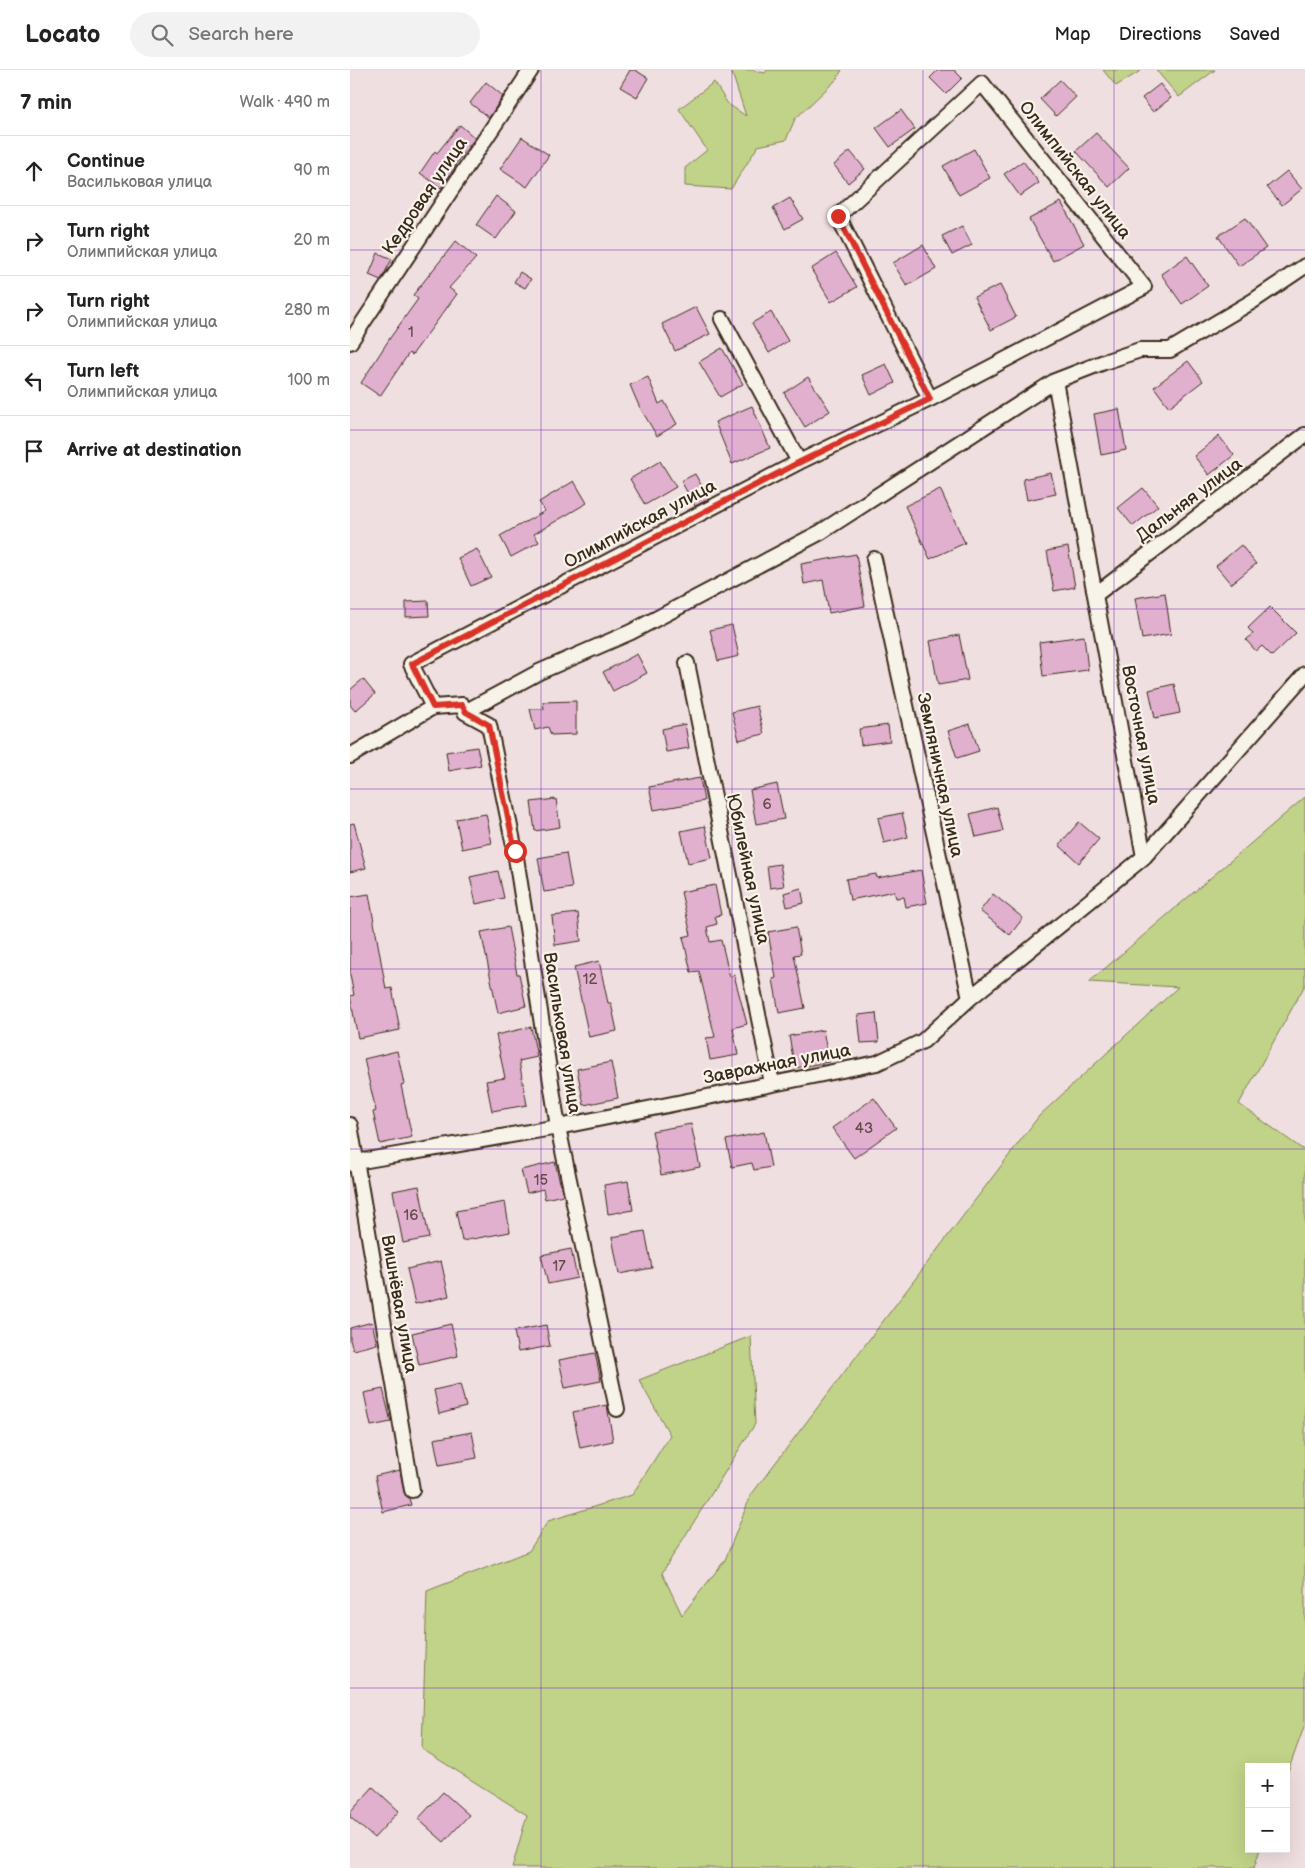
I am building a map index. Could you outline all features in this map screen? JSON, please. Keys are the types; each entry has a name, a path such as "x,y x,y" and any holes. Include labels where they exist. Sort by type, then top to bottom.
{"street":[{"name":"Кедровая улица","path":"350,342 531,70"},
{"name":"Олимпийская улица","path":"433,707 412,664 800,462 930,399 1144,287 982,83 838,216 930,399"},
{"path":"466,712 539,672 631,632 821,532 1055,382 1140,350 1170,350 1245,306 1305,266"},
{"path":"722,320 800,462"},
{"name":"Восточная улица","path":"1055,382 1144,857"},
{"name":"Дальняя улица","path":"1095,595 1305,434"},
{"name":"Земляничная улица","path":"874,559 970,998"},
{"name":"Юбилейная улица","path":"687,663 772,1083"},
{"name":"Восточная улица","path":"1144,857 1305,674"},
{"name":"Васильковая улица","path":"433,707 462,705 466,712 489,725 515,851 558,1127 617,1409"},
{"path":"350,756 433,707"},
{"name":"Завражная улица","path":"353,1162 558,1127 877,1063 923,1041 970,998 1144,857"},
{"name":"Вишнёвая улица","path":"350,1125 353,1162 412,1490"}],"green space":[{"path":"731,70 752,70 765,73 767,70 842,70 836,80 795,119 786,140 758,146 731,189 685,186 685,168 707,150 679,109 714,82 728,104 746,116"},
{"path":"1103,70 1142,70 1116,86"},
{"path":"1156,70 1215,70 1179,97"},
{"path":"1305,797 1305,985 1239,1104 1305,1151 1305,1724 1290,1766 1290,1763 1245,1763 1245,1853 1259,1853 1254,1868 512,1868 527,1815 422,1749 427,1591 529,1551 548,1521 632,1495 670,1435 639,1380 751,1336 755,1424 662,1573 682,1615 725,1560 751,1495 1039,1116 1178,987 1089,982"}],"building":[{"path":"630,70 635,70 648,78 637,97 620,87"},
{"path":"938,70 954,70 962,78 946,94 930,78"},
{"path":"1060,80 1076,97 1056,116 1040,99"},
{"path":"486,82 503,96 489,118 470,103"},
{"path":"1160,84 1171,98 1153,112 1142,98"},
{"path":"901,110 915,129 890,147 876,128"},
{"path":"460,125 475,138 441,188 420,173 435,151 437,153"},
{"path":"1096,133 1129,168 1109,187 1076,151"},
{"path":"522,137 549,155 527,187 500,169"},
{"path":"974,149 990,178 959,195 943,166"},
{"path":"850,151 865,169 848,183 834,165"},
{"path":"1023,161 1039,183 1020,196 1004,174"},
{"path":"1287,171 1302,189 1282,205 1267,187"},
{"path":"496,196 516,211 496,239 476,225"},
{"path":"790,198 803,219 785,229 773,208"},
{"path":"1061,202 1084,244 1053,261 1029,219"},
{"path":"1245,218 1266,248 1239,266 1218,236"},
{"path":"962,226 972,245 952,255 942,236"},
{"path":"456,241 476,258 449,288 457,294 412,355 409,353 380,396 361,383 418,299 413,295"},
{"path":"923,245 936,269 907,286 893,263"},
{"path":"378,253 392,259 381,280 369,275"},
{"path":"836,253 857,287 831,302 811,269"},
{"path":"1187,256 1208,286 1182,304 1161,274"},
{"path":"520,272 531,279 525,288 514,282"},
{"path":"1000,285 1016,317 991,330 974,297"},
{"path":"696,307 710,334 675,351 662,324"},
{"path":"771,312 788,341 769,353 752,323"},
{"path":"722,348 743,384 720,397 699,362"},
{"path":"1188,361 1203,381 1169,407 1154,387"},
{"path":"886,364 895,383 871,395 862,375"},
{"path":"648,377 659,404 664,401 677,424 657,436 639,406 630,385"},
{"path":"808,377 830,411 805,427 784,393"},
{"path":"752,406 770,448 732,464 715,422"},
{"path":"1119,409 1126,450 1101,455 1094,414"},
{"path":"1219,436 1234,455 1209,475 1194,456"},
{"path":"660,461 676,487 645,505 630,479"},
{"path":"1051,473 1056,494 1027,500 1023,479"},
{"path":"695,474 709,499 695,506 681,481"},
{"path":"574,481 587,503 534,534 539,542 511,557 500,536 545,511 539,502"},
{"path":"1143,488 1158,506 1133,526 1118,508"},
{"path":"940,489 965,543 930,559 905,506"},
{"path":"1241,545 1256,564 1231,584 1216,566"},
{"path":"1068,547 1075,587 1054,591 1047,551"},
{"path":"477,549 491,577 471,586 458,558"},
{"path":"856,554 865,606 829,613 823,580 804,584 801,564"},
{"path":"1165,593 1171,634 1142,639 1135,598"},
{"path":"428,601 429,616 406,617 406,602"},
{"path":"1270,607 1296,633 1272,656 1262,646 1256,651 1246,640 1253,634 1248,628"},
{"path":"732,625 739,656 718,661 710,630"},
{"path":"959,635 968,680 938,685 930,641"},
{"path":"1084,636 1088,670 1043,676 1039,642"},
{"path":"637,654 647,673 613,691 603,672"},
{"path":"363,679 375,694 355,711 350,705 350,690"},
{"path":"1174,684 1180,713 1155,718 1149,690"},
{"path":"576,701 576,734 551,735 548,727 535,730 530,709 544,709 543,702"},
{"path":"757,706 764,734 739,740 732,712"},
{"path":"685,724 689,748 666,752 662,729"},
{"path":"970,724 979,751 957,758 948,731"},
{"path":"888,725 890,741 861,745 859,729"},
{"path":"477,747 481,765 449,771 446,752"},
{"path":"700,778 704,801 654,810 649,787"},
{"path":"777,784 784,819 756,824 750,790"},
{"path":"556,799 560,827 535,831 531,802"},
{"path":"997,807 1003,831 976,837 970,814"},
{"path":"902,813 908,837 884,843 878,818"},
{"path":"486,814 492,843 462,849 456,819"},
{"path":"1079,822 1099,839 1079,863 1059,845"},
{"path":"354,823 366,868 350,872 350,824"},
{"path":"705,826 712,858 688,863 681,831"},
{"path":"566,853 572,888 544,892 538,858"},
{"path":"780,864 784,886 770,888 767,866"},
{"path":"921,870 927,903 906,907 904,897 896,898 894,891 850,900 846,879 876,874 877,878"},
{"path":"498,871 504,898 476,904 470,877"},
{"path":"715,885 721,915 715,916 717,924 707,927 710,942 721,940 730,977 734,975 747,1024 733,1028 738,1055 710,1060 706,1038 715,1037 699,971 691,972 683,937 691,935 681,892"},
{"path":"801,888 804,903 787,907 784,893"},
{"path":"369,894 386,989 392,988 400,1030 358,1038 350,996 354,995 350,975 350,897"},
{"path":"993,894 1023,918 1010,935 980,911"},
{"path":"578,913 581,941 555,945 552,916"},
{"path":"508,927 517,974 519,974 526,1006 498,1013 481,932"},
{"path":"796,927 801,954 794,955 805,1008 779,1013 773,979 776,978 768,932"},
{"path":"599,961 608,1003 611,1003 617,1031 589,1037 574,967"},
{"path":"876,1013 879,1042 861,1043 858,1015"},
{"path":"531,1027 537,1057 519,1061 527,1105 492,1111 486,1081 505,1078 496,1035"},
{"path":"823,1030 829,1062 795,1068 789,1036"},
{"path":"397,1051 404,1084 401,1085 412,1137 380,1144 373,1112 376,1111 364,1059"},
{"path":"611,1062 618,1098 584,1105 577,1069"},
{"path":"874,1098 896,1128 854,1158 832,1128"},
{"path":"691,1124 700,1167 661,1175 652,1131"},
{"path":"764,1132 771,1167 754,1170 752,1163 732,1167 726,1140"},
{"path":"555,1162 563,1195 545,1199 543,1189 527,1193 521,1170"},
{"path":"628,1181 633,1210 608,1214 604,1185"},
{"path":"419,1186 429,1238 403,1243 393,1191"},
{"path":"505,1202 510,1232 462,1241 456,1211"},
{"path":"645,1231 652,1268 619,1274 612,1237"},
{"path":"571,1249 577,1278 548,1284 541,1255"},
{"path":"441,1261 449,1296 415,1304 407,1269"},
{"path":"372,1322 377,1344 353,1350 350,1340 350,1328"},
{"path":"451,1324 458,1356 419,1365 412,1333"},
{"path":"546,1325 550,1346 518,1352 514,1331"},
{"path":"595,1353 601,1381 565,1388 559,1360"},
{"path":"460,1384 466,1407 439,1414 434,1390"},
{"path":"383,1389 391,1422 371,1426 364,1393"},
{"path":"607,1405 613,1441 580,1448 573,1412"},
{"path":"472,1432 477,1458 439,1465 434,1439"},
{"path":"400,1470 404,1492 409,1498 411,1505 383,1512 375,1476"},
{"path":"373,1787 399,1811 374,1838 350,1817 350,1813"},
{"path":"443,1792 469,1815 444,1842 418,1819"}],"route":[{"path":"515,851 489,725 466,712 462,705 433,707 412,664 800,462 930,399 838,216"}]}
